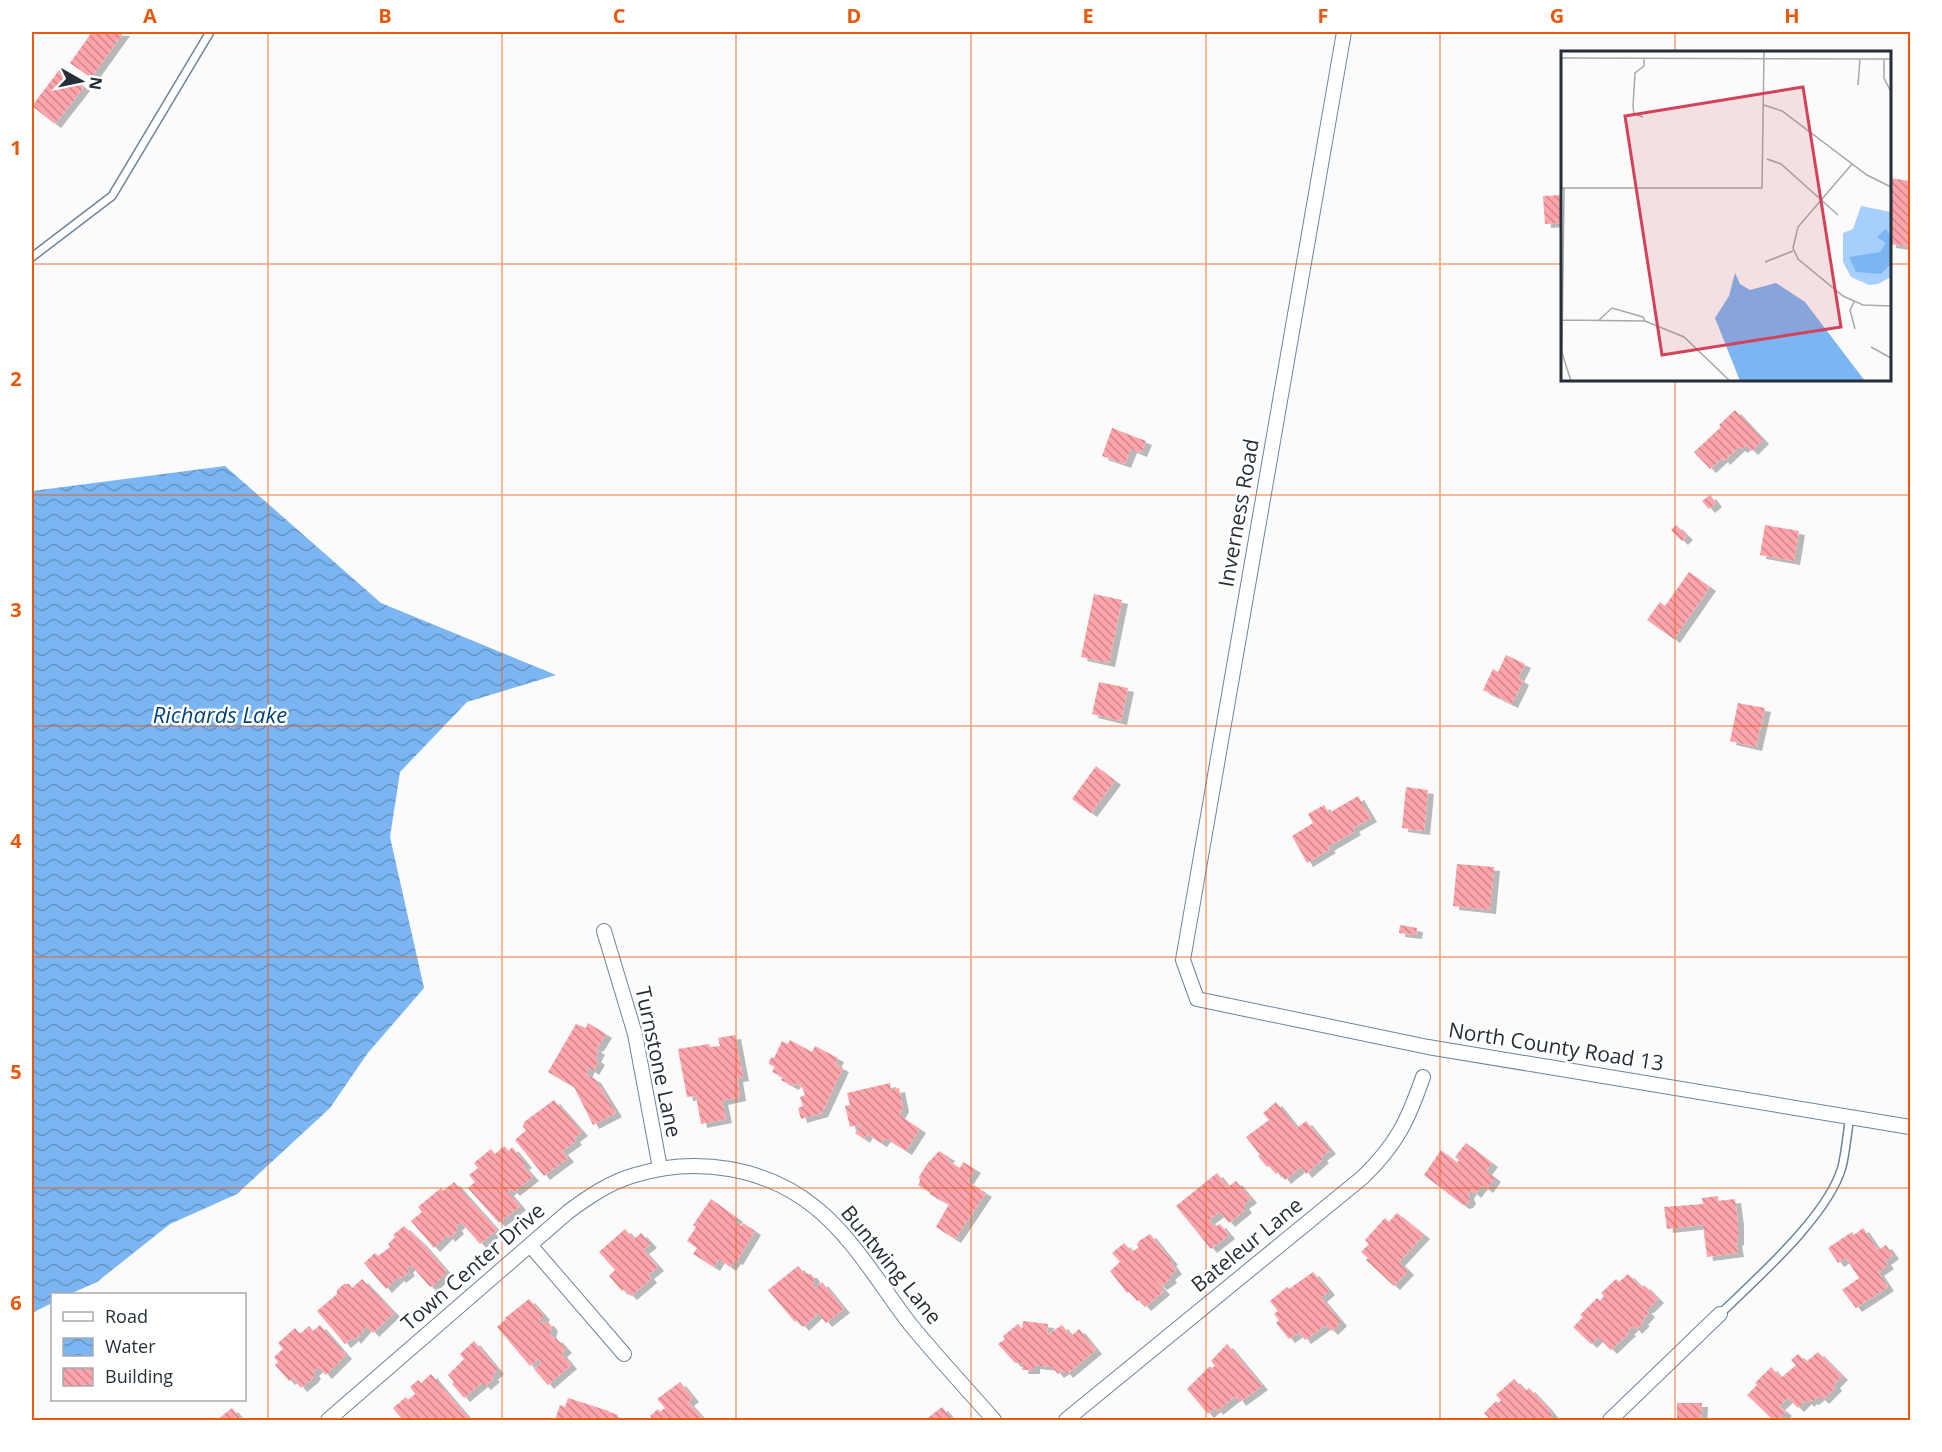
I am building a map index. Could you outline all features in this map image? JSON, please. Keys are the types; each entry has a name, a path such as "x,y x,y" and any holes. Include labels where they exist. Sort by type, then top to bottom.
{"street":[{"name":"Inverness Road","path":"1197,999 1183,960 1344,32"},
{"name":"Turnstone Lane","path":"604,931 635,1034 660,1168"},
{"name":"North County Road 13","path":"1197,999 1428,1047 1911,1127"},
{"name":"Bateleur Lane","path":"1066,1420 1364,1177 1382,1159 1398,1136 1410,1114 1423,1077"},
{"name":"Buntwing Lane","path":"660,1168 710,1166 740,1171 769,1180 793,1192 816,1208 840,1231 912,1326 994,1420"},
{"name":"Town Center Drive","path":"327,1420 588,1197 634,1175 660,1168"},
{"path":"530,1245 624,1354"},
{"path":"1610,1420 1720,1314"}],"lane":[{"path":"32,257 112,196 210,32"},
{"path":"1720,1314 1779,1257 1828,1198 1842,1167 1850,1117"}],"water":[{"name":"Richards Lake","path":"225,466 381,603 556,675 467,702 400,772 390,837 424,988 367,1054 330,1108 237,1194 170,1224 97,1282 72,1293 51,1293 51,1304 32,1313 32,491"}],"building":[{"path":"92,32 124,32 91,78 70,63"},
{"path":"60,69 84,87 55,124 32,106"},
{"path":"1891,178 1910,181 1910,247 1891,244"},
{"path":"1561,195 1561,223 1545,224 1543,196"},
{"path":"1735,410 1763,440 1752,451 1746,445 1742,449 1739,447 1724,461 1722,458 1710,469 1694,452 1721,427 1719,425"},
{"path":"1112,428 1146,441 1141,453 1131,449 1125,464 1102,456"},
{"path":"1710,495 1716,503 1709,509 1702,501"},
{"path":"1676,525 1687,536 1682,541 1671,530"},
{"path":"1765,525 1799,531 1794,561 1760,555"},
{"path":"1689,572 1710,587 1674,639 1647,620 1660,602 1665,606"},
{"path":"1094,594 1122,600 1109,663 1081,657"},
{"path":"1506,655 1525,664 1518,678 1523,681 1512,704 1483,690 1493,669 1498,672"},
{"path":"1099,682 1128,688 1121,721 1092,714"},
{"path":"1738,703 1765,708 1756,747 1730,741"},
{"path":"1096,766 1115,781 1091,813 1072,799"},
{"path":"1406,787 1428,790 1424,831 1402,828"},
{"path":"1358,796 1371,818 1353,828 1355,831 1307,863 1292,836 1313,823 1308,814 1324,805 1329,813"},
{"path":"1457,864 1494,867 1490,910 1453,906"},
{"path":"1400,925 1417,928 1416,935 1399,933"},
{"path":"588,1023 606,1034 595,1048 599,1051 595,1058 599,1061 593,1071 589,1068 586,1074 595,1079 616,1113 593,1125 574,1087 548,1072 576,1024 586,1028"},
{"path":"735,1035 743,1077 737,1078 740,1097 722,1101 726,1119 701,1124 696,1096 687,1097 678,1049 709,1044 710,1047 720,1046 718,1038"},
{"path":"790,1040 812,1052 815,1046 838,1058 835,1064 843,1068 822,1113 801,1119 798,1108 803,1106 800,1097 805,1095 802,1087 795,1083 793,1086 781,1080 783,1077 772,1072 775,1067 769,1064 782,1041 788,1044"},
{"path":"890,1083 891,1090 899,1088 903,1108 899,1115 920,1129 906,1151 885,1138 881,1143 867,1134 864,1139 855,1133 861,1124 850,1127 845,1106 850,1105 847,1093"},
{"path":"554,1100 582,1132 574,1138 576,1141 562,1151 568,1158 544,1176 515,1140 526,1130 523,1127 524,1122"},
{"path":"1276,1102 1297,1128 1306,1121 1330,1150 1306,1174 1301,1167 1285,1180 1279,1172 1276,1174 1269,1166 1267,1167 1246,1137 1269,1120 1263,1113"},
{"path":"1466,1143 1492,1163 1486,1171 1495,1178 1487,1189 1482,1185 1475,1194 1471,1190 1468,1195 1470,1200 1463,1205 1424,1175 1441,1150 1457,1163 1459,1160 1455,1157"},
{"path":"504,1146 509,1151 512,1147 526,1164 523,1166 533,1177 514,1192 511,1189 508,1192 520,1206 499,1223 468,1188 475,1182 469,1175 478,1168 474,1163 491,1149 495,1154"},
{"path":"939,1151 949,1157 947,1160 960,1168 963,1162 975,1169 967,1181 986,1193 955,1239 936,1227 949,1204 929,1194 933,1188 929,1192 918,1185 919,1177 927,1164"},
{"path":"1217,1173 1228,1187 1236,1181 1251,1199 1243,1205 1246,1209 1229,1223 1220,1212 1209,1220 1215,1227 1220,1224 1229,1235 1211,1249 1176,1206"},
{"path":"454,1182 497,1230 480,1244 461,1222 456,1227 458,1230 449,1238 447,1235 434,1248 411,1221 422,1212 418,1207 441,1188 443,1191"},
{"path":"1718,1196 1718,1201 1735,1199 1738,1253 1707,1257 1703,1225 1667,1229 1664,1207 1703,1204 1702,1198"},
{"path":"711,1199 737,1218 734,1221 741,1226 743,1223 755,1231 737,1261 735,1260 730,1267 719,1259 714,1267 693,1254 697,1248 687,1241 696,1227 693,1225"},
{"path":"1397,1213 1424,1235 1399,1262 1408,1271 1394,1286 1366,1260 1368,1258 1361,1252 1369,1244 1365,1240 1385,1218 1389,1222"},
{"path":"404,1226 447,1272 430,1287 411,1265 407,1269 409,1272 400,1279 398,1277 386,1289 364,1263 375,1253 378,1256 390,1247 388,1244 395,1237 393,1235"},
{"path":"1863,1228 1878,1250 1886,1245 1893,1255 1885,1261 1888,1265 1878,1272 1888,1287 1856,1308 1842,1290 1859,1278 1846,1258 1838,1263 1828,1248 1852,1232 1854,1235"},
{"path":"625,1229 634,1239 641,1233 651,1244 643,1250 658,1267 648,1275 651,1279 631,1296 624,1289 622,1291 609,1276 615,1270 599,1252"},
{"path":"1150,1234 1172,1261 1170,1262 1176,1270 1169,1276 1171,1279 1161,1286 1152,1277 1164,1291 1145,1307 1129,1292 1127,1293 1110,1271 1120,1262 1112,1253 1124,1243 1132,1252 1139,1247 1137,1245 1139,1241"},
{"path":"798,1266 805,1274 811,1274 814,1278 813,1285 816,1288 822,1282 844,1309 826,1323 818,1313 803,1327 797,1320 795,1322 768,1290"},
{"path":"1313,1272 1329,1291 1321,1298 1341,1322 1332,1331 1326,1325 1305,1340 1299,1332 1289,1339 1276,1323 1279,1320 1274,1314 1278,1311 1270,1301 1287,1287 1289,1289"},
{"path":"1628,1274 1658,1299 1648,1309 1645,1309 1649,1313 1642,1321 1644,1322 1636,1330 1633,1326 1628,1331 1630,1332 1611,1350 1598,1337 1591,1344 1573,1327 1583,1317 1580,1315 1597,1298 1600,1301 1604,1296 1601,1293 1616,1279 1619,1282"},
{"path":"362,1279 394,1313 373,1333 367,1326 355,1340 353,1337 345,1344 317,1311 337,1294 337,1290 344,1284 349,1284 352,1288"},
{"path":"529,1299 544,1316 539,1321 548,1322 552,1327 550,1334 566,1349 561,1353 571,1365 548,1385 534,1369 541,1363 538,1359 530,1366 497,1327"},
{"path":"1023,1321 1048,1324 1047,1335 1062,1325 1071,1336 1079,1329 1096,1350 1067,1374 1064,1370 1058,1374 1052,1367 1034,1365 1034,1370 1022,1370 1023,1363 1015,1363 998,1344 1005,1339 1003,1336 1018,1324 1022,1329"},
{"path":"320,1325 346,1355 326,1375 319,1367 313,1372 315,1375 312,1379 301,1388 293,1378 289,1381 275,1365 278,1362 274,1357 283,1349 278,1343 295,1328 300,1334 309,1326 313,1331"},
{"path":"474,1341 498,1370 492,1376 494,1378 485,1386 482,1383 464,1398 452,1384 454,1382 448,1375 464,1359 460,1354"},
{"path":"1227,1344 1262,1386 1240,1402 1236,1396 1217,1411 1215,1408 1208,1414 1187,1389 1210,1366 1212,1368 1215,1366 1211,1361"},
{"path":"1818,1352 1842,1376 1834,1384 1836,1387 1823,1400 1819,1396 1808,1403 1806,1400 1798,1408 1788,1398 1779,1406 1786,1412 1778,1420 1773,1420 1747,1395 1771,1367 1781,1378 1796,1365 1791,1360 1798,1354 1806,1362"},
{"path":"431,1374 470,1420 403,1420 393,1408 406,1397 408,1400 415,1394 410,1387 418,1380 421,1383"},
{"path":"1514,1379 1525,1391 1529,1388 1553,1415 1547,1420 1491,1420 1484,1413 1496,1401 1498,1403 1501,1400 1496,1395"},
{"path":"680,1382 693,1398 688,1402 704,1420 649,1420 658,1409 660,1412 665,1408 657,1399"},
{"path":"568,1398 618,1415 616,1420 555,1420 560,1405 565,1407"},
{"path":"1677,1403 1702,1403 1701,1420 1677,1420"},
{"path":"942,1407 953,1420 925,1420"},
{"path":"232,1408 242,1420 217,1420"}]}
